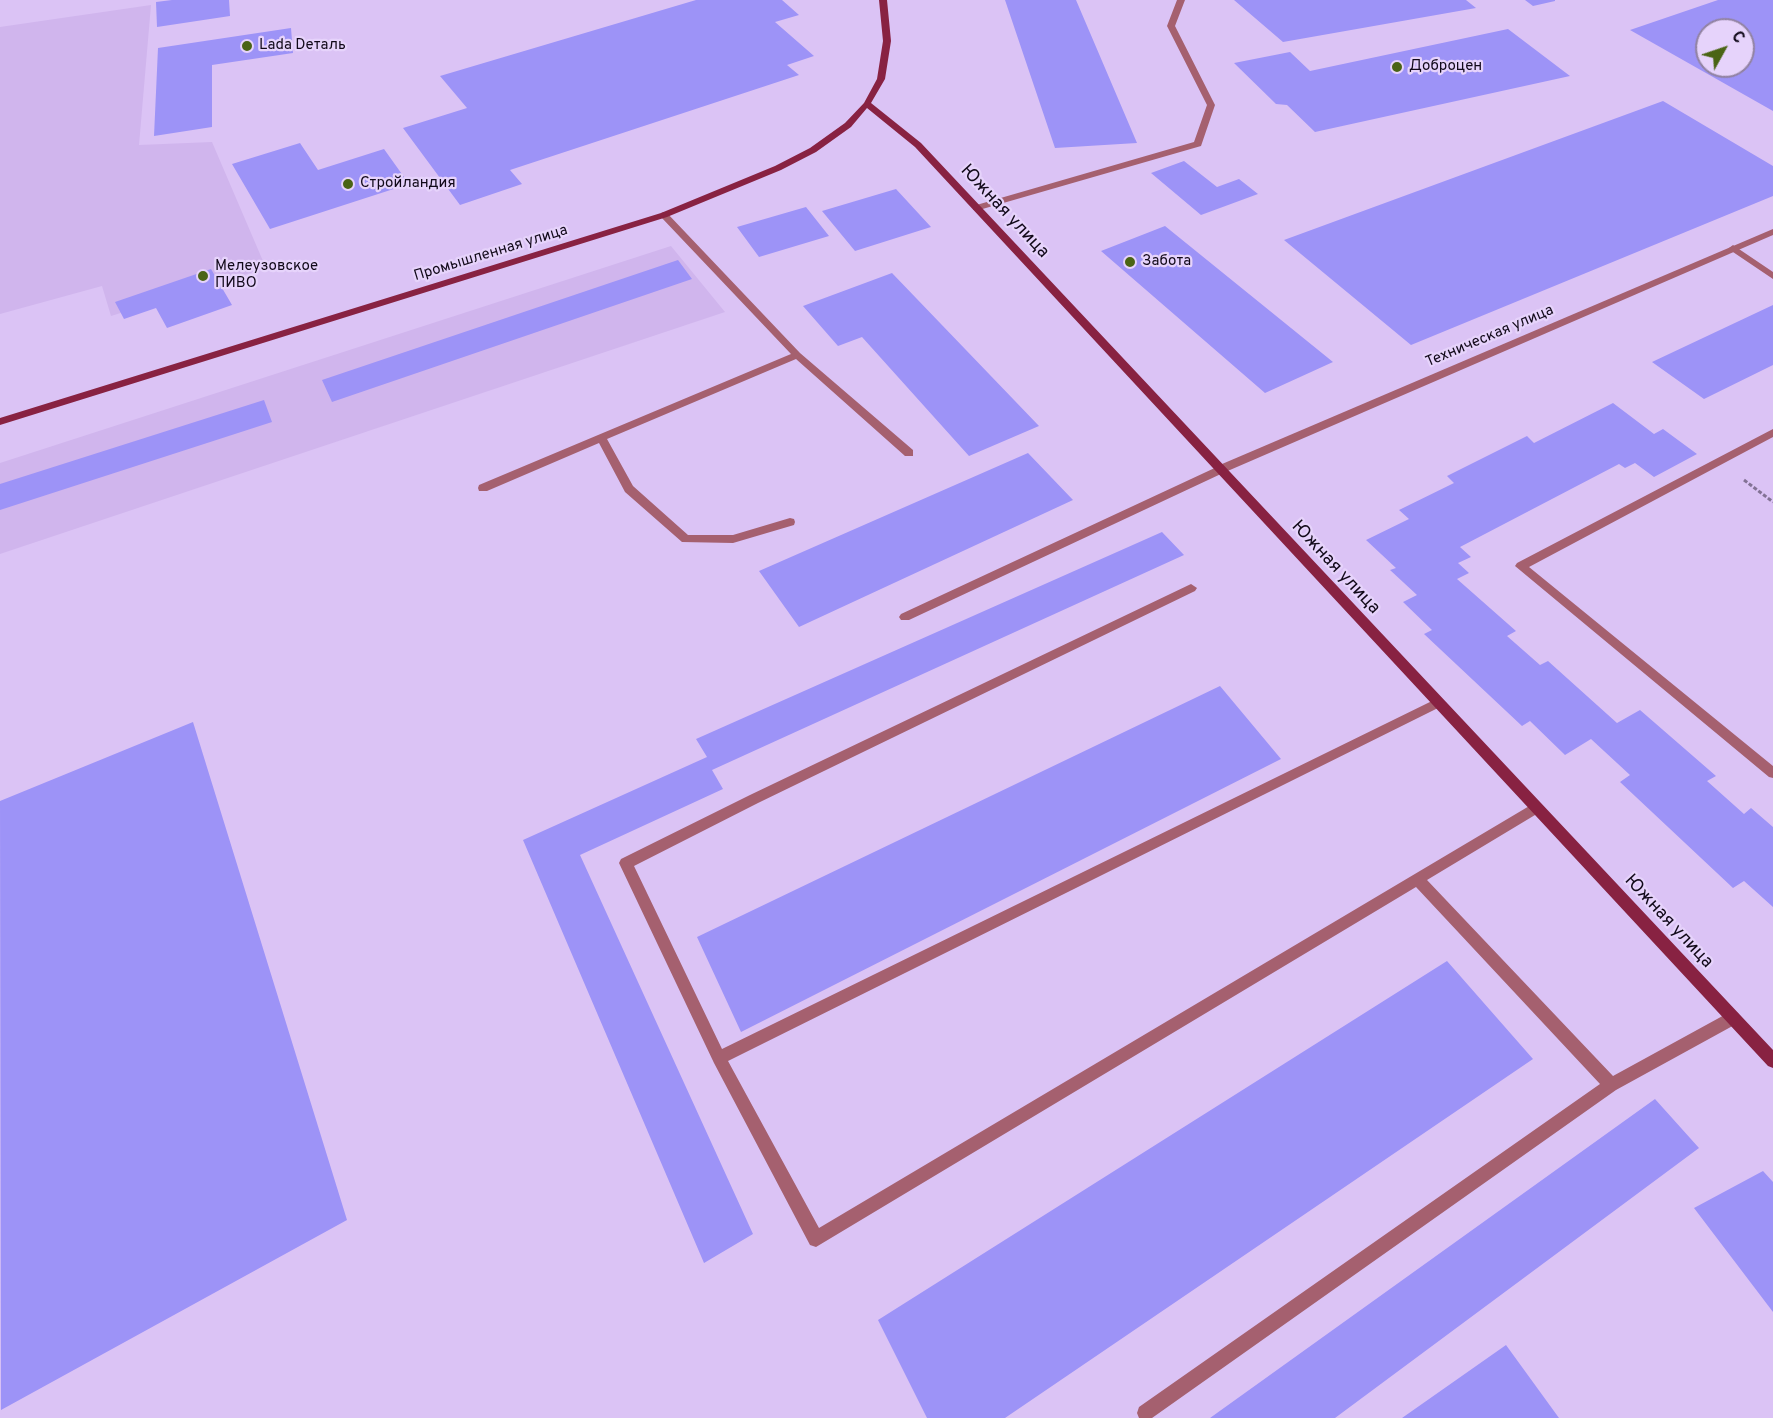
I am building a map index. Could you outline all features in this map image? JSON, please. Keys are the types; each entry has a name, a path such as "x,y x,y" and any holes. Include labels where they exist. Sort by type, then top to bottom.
{"street":[{"name":"Промышленная улица","path":"0,422 664,215 729,190 813,150 848,125 867,104 881,79 887,41 883,0"},
{"path":"976,208 1198,144 1211,105 1171,26 1181,0"},
{"name":"Южная улица","path":"867,104 918,145 1773,1061"},
{"path":"664,215 797,355 909,453"},
{"name":"Техническая улица","path":"905,617 1219,470 1773,232"},
{"path":"1733,248 1773,276"},
{"path":"483,488 797,355"},
{"path":"1773,433 1521,566 1773,773"},
{"path":"600,437 629,489 686,539 733,539 790,522"},
{"path":"1191,588 626,863 719,1058 816,1239 1536,808"},
{"path":"719,1058 1438,703"},
{"path":"1417,879 1611,1085"},
{"path":"1145,1413 1611,1085 1732,1018"}],"shaded area":[{"path":"151,5 139,145 212,142 266,268 111,316 102,286 0,314 0,27"},
{"path":"671,246 725,312 0,554 0,463"}],"building":[{"path":"229,0 230,16 157,27 156,2"},
{"path":"696,0 782,0 799,15 775,22 814,56 787,65 799,75 510,170 522,184 460,205 403,128 467,108 440,76"},
{"path":"1005,0 1076,0 1137,143 1055,148"},
{"path":"1234,0 1466,0 1476,8 1283,42"},
{"path":"1525,0 1555,0 1555,1 1533,6"},
{"path":"1718,0 1773,0 1773,111 1715,78 1755,78 1755,18 1695,18 1695,67 1630,30"},
{"path":"291,28 293,53 212,65 212,127 154,136 158,48"},
{"path":"1508,29 1570,76 1315,132 1287,105 1276,104 1234,63 1290,52 1310,71"},
{"path":"1663,101 1773,166 1773,196 1411,345 1284,240"},
{"path":"300,143 318,170 384,149 409,184 270,229 232,164"},
{"path":"1184,161 1217,187 1239,179 1258,194 1201,215 1151,173"},
{"path":"896,189 931,227 855,251 822,211"},
{"path":"806,207 829,236 759,257 737,227"},
{"path":"1165,226 1333,362 1265,393 1101,251"},
{"path":"678,260 692,279 332,402 322,380"},
{"path":"211,269 232,305 167,328 156,308 124,319 115,302"},
{"path":"892,273 1039,426 969,456 862,337 838,346 803,306"},
{"path":"1773,305 1773,365 1704,399 1652,362"},
{"path":"264,400 272,422 0,510 0,484"},
{"path":"1613,403 1654,434 1663,429 1697,454 1654,477 1635,463 1625,468 1619,464 1460,547 1471,557 1458,563 1469,573 1457,579 1516,631 1507,636 1540,665 1548,661 1617,723 1640,710 1716,776 1707,781 1744,814 1751,808 1773,827 1773,907 1744,881 1733,888 1620,782 1630,775 1591,739 1565,755 1530,721 1522,726 1424,634 1432,630 1403,602 1417,595 1390,570 1396,568 1366,540 1409,519 1399,510 1454,483 1447,476 1527,436 1534,443"},
{"path":"1028,453 1073,500 799,627 759,571"},
{"path":"1162,532 1184,555 712,770 723,789 580,855 753,1234 704,1263 523,840 707,757 696,739"},
{"path":"1220,686 1281,759 741,1032 697,937"},
{"path":"193,722 347,1220 1,1410 0,801"},
{"path":"1447,961 1533,1059 1005,1418 927,1418 878,1320"},
{"path":"1655,1099 1699,1148 1335,1418 1210,1418"},
{"path":"1763,1171 1773,1182 1773,1312 1694,1208"},
{"path":"1506,1345 1559,1418 1402,1418"}],"place":[{"name":"Lada Dеталь","path":"247,46"},
{"name":"Доброцен","path":"1397,67"},
{"name":"Стройландия","path":"348,184"},
{"name":"Забота","path":"1130,262"},
{"name":"Мелеузовское ПИВО","path":"203,276"}]}
